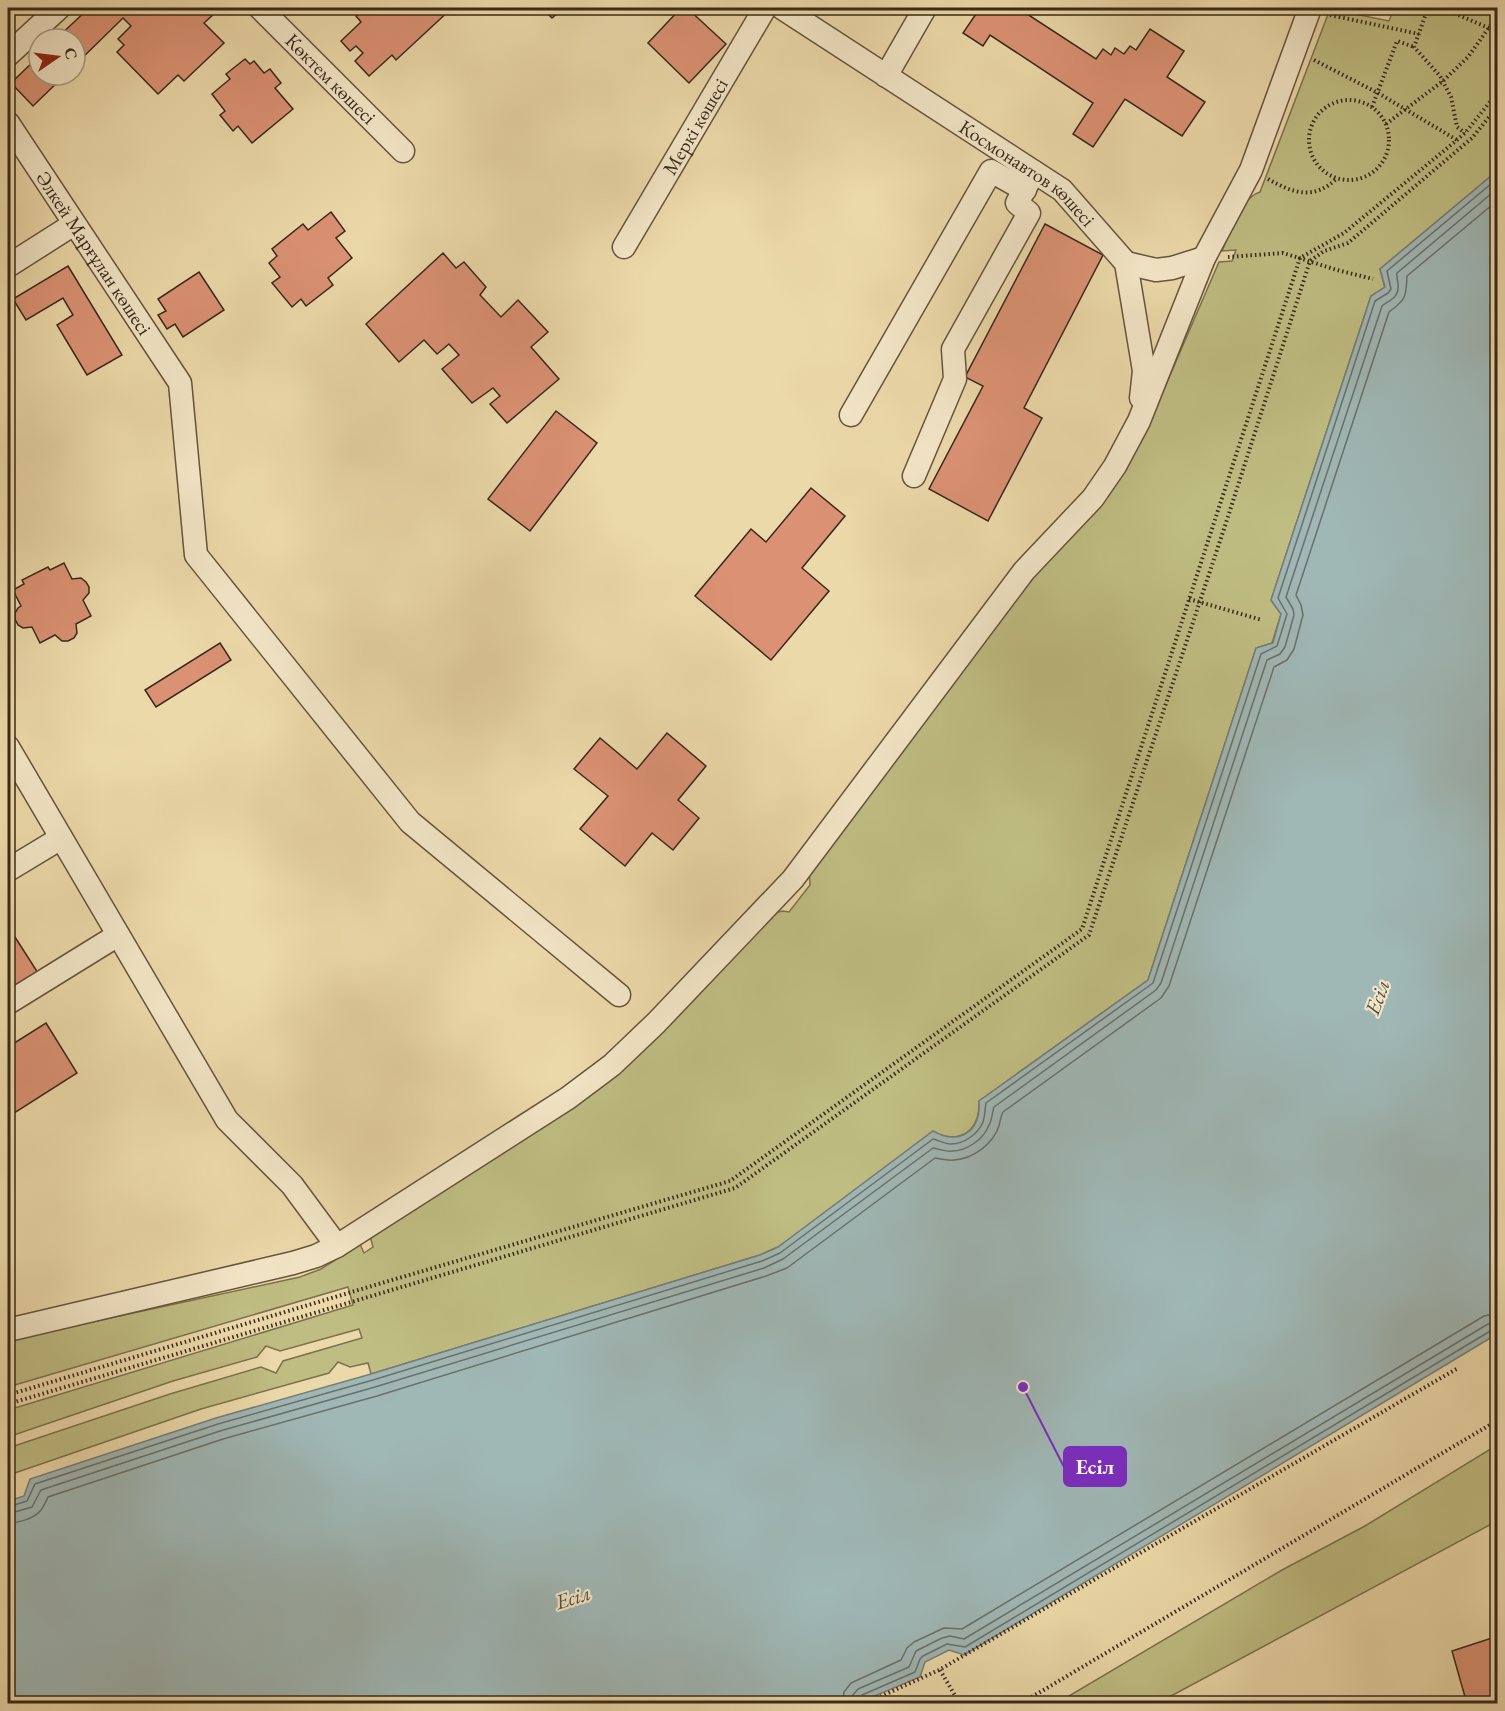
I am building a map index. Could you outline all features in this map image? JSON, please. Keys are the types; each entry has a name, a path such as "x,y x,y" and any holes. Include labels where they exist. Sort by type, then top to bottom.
{"street":[{"path":"8,55 59,8"},
{"name":"Көктем көшесі","path":"260,8 403,151"},
{"name":"Меркі көшесі","path":"624,247 765,8"},
{"name":"Космонавтов көшесі","path":"782,8 886,76 1029,181 1062,190 1126,263"},
{"path":"886,76 925,8"},
{"path":"8,1330 316,1256 337,1246 568,1098 612,1065 656,1023 792,879 1024,571 1093,498 1115,466 1139,421 1204,258 1251,170 1318,11"},
{"name":"Әлкей Марғұлан көшесі","path":"8,123 180,383 196,555 410,822 619,995"},
{"path":"851,414 991,171 1029,181 1017,203 1029,213 953,349 954,379 914,476"},
{"path":"8,266 74,224"},
{"path":"1139,421 1144,370 1126,263 1156,270 1172,268 1204,258"},
{"path":"8,747 227,1120 292,1185 337,1246"},
{"path":"8,870 61,838"},
{"path":"8,1003 118,935"}],"path":[{"path":"1414,47 1428,8"},
{"path":"1442,8 1497,32"},
{"path":"1318,11 1419,34"},
{"path":"1386,124 1443,81 1468,57 1497,15"},
{"path":"1372,108 1397,41 1414,47 1440,76 1451,98 1457,127 1465,134"},
{"path":"1310,58 1377,93 1457,140"},
{"path":"8,1395 730,1181 1082,928 1300,258 1344,233 1465,134 1497,92"},
{"path":"1353,100 1372,108 1378,112 1386,124 1389,138 1382,163 1362,178 1350,180 1326,173 1311,153 1309,141 1311,128 1317,116 1327,106 1340,101 1353,100"},
{"path":"8,1404 735,1188 1089,934 1200,602 1310,261 1324,251 1348,243 1472,138 1497,106"},
{"path":"1251,170 1287,189 1305,193 1329,187 1337,178"},
{"path":"1204,258 1283,253 1373,279"},
{"path":"1189,599 1262,620"},
{"path":"864,1704 940,1670 1458,1368"},
{"path":"1020,1704 1497,1420"},
{"path":"940,1670 960,1704"}],"shaded area":[{"path":"1394,8 1497,8 1497,171 1380,269 1385,288 1371,296 1271,600 1281,614 1272,643 1256,648 1148,980 979,1101 975,1124 966,1133 952,1137 943,1136 778,1247 760,1255 371,1374 368,1363 350,1367 338,1362 329,1373 201,1409 9,1475 8,1448 170,1394 261,1367 276,1373 283,1361 362,1338 359,1329 280,1351 266,1346 257,1357 173,1381 8,1437 8,1410 353,1305 348,1287 8,1387 8,1340 300,1277 321,1269 360,1244 364,1253 373,1247 370,1236 595,1089 770,914 789,912 810,885 809,867 1019,592 1121,475 1142,440 1219,262 1232,261 1236,250 1222,251 1242,208 1253,195 1260,192 1330,9 1389,21"},
{"path":"1497,1445 1497,1521 1158,1703 1057,1703 1282,1570 1365,1526"}],"water":[{"path":"1497,171 1497,1334 964,1655 949,1650 925,1662 920,1677 858,1703 8,1703 8,1501 24,1496 30,1479 216,1418 371,1374 760,1255 778,1247 933,1131 952,1137 967,1133 972,1128 979,1112 979,1101 1148,980 1256,648 1273,643 1281,614 1271,600 1371,296 1385,287 1380,269"}],"building":[{"path":"89,8 209,8 215,13 204,23 224,43 184,81 178,75 158,94 117,52 124,45 118,39 131,26 123,18 87,53 87,27 69,27"},
{"path":"366,8 452,8 396,60 392,55 369,76 355,61 363,53 356,46 350,51 341,41 361,22 356,16"},
{"path":"542,8 564,8 552,18"},
{"path":"681,8 687,8 726,44 689,83 648,43"},
{"path":"980,8 1018,8 1096,59 1103,49 1111,55 1115,48 1124,54 1130,46 1136,50 1150,29 1184,51 1167,77 1205,102 1182,136 1125,99 1093,147 1073,134 1093,103 990,35 983,46 963,33"},
{"path":"245,59 250,64 254,61 264,73 270,69 281,83 275,88 293,109 252,143 238,126 233,131 220,115 225,111 212,94 230,79 226,74"},
{"path":"27,68 27,87 53,87 33,106 11,83"},
{"path":"331,212 345,231 336,238 352,258 328,278 333,285 306,306 301,299 292,307 272,283 280,277 269,263 277,256 272,249 303,224 308,230"},
{"path":"1045,224 1103,255 1024,408 1042,418 988,521 929,489 983,386 965,377"},
{"path":"443,253 456,268 464,262 486,287 480,295 501,317 518,300 548,332 531,347 559,379 507,423 490,404 500,396 493,388 472,403 442,369 459,355 449,344 437,354 424,340 399,362 366,324"},
{"path":"68,266 122,355 87,375 57,325 73,315 63,298 26,320 13,299"},
{"path":"199,272 224,310 183,337 175,324 167,329 158,315 166,311 158,299"},
{"path":"556,411 597,443 530,531 488,499"},
{"path":"811,488 845,516 802,568 829,591 771,660 695,596 751,529 766,542"},
{"path":"64,563 72,579 81,578 89,587 89,593 83,600 91,616 76,624 77,633 74,638 62,641 55,635 40,643 32,627 23,628 18,625 15,613 21,606 13,590 24,584 22,580 48,567 50,570"},
{"path":"220,643 231,660 156,707 145,690"},
{"path":"667,733 706,766 678,800 699,818 673,850 652,833 625,866 580,829 608,796 574,769 600,738 637,769"},
{"path":"13,934 40,976 20,1008 8,1016 8,938"},
{"path":"46,1023 77,1073 8,1117 8,1047"},
{"path":"1498,1636 1498,1704 1467,1704 1452,1651"}],"place":[{"name":"Есіл","path":"1023,1387"}]}
